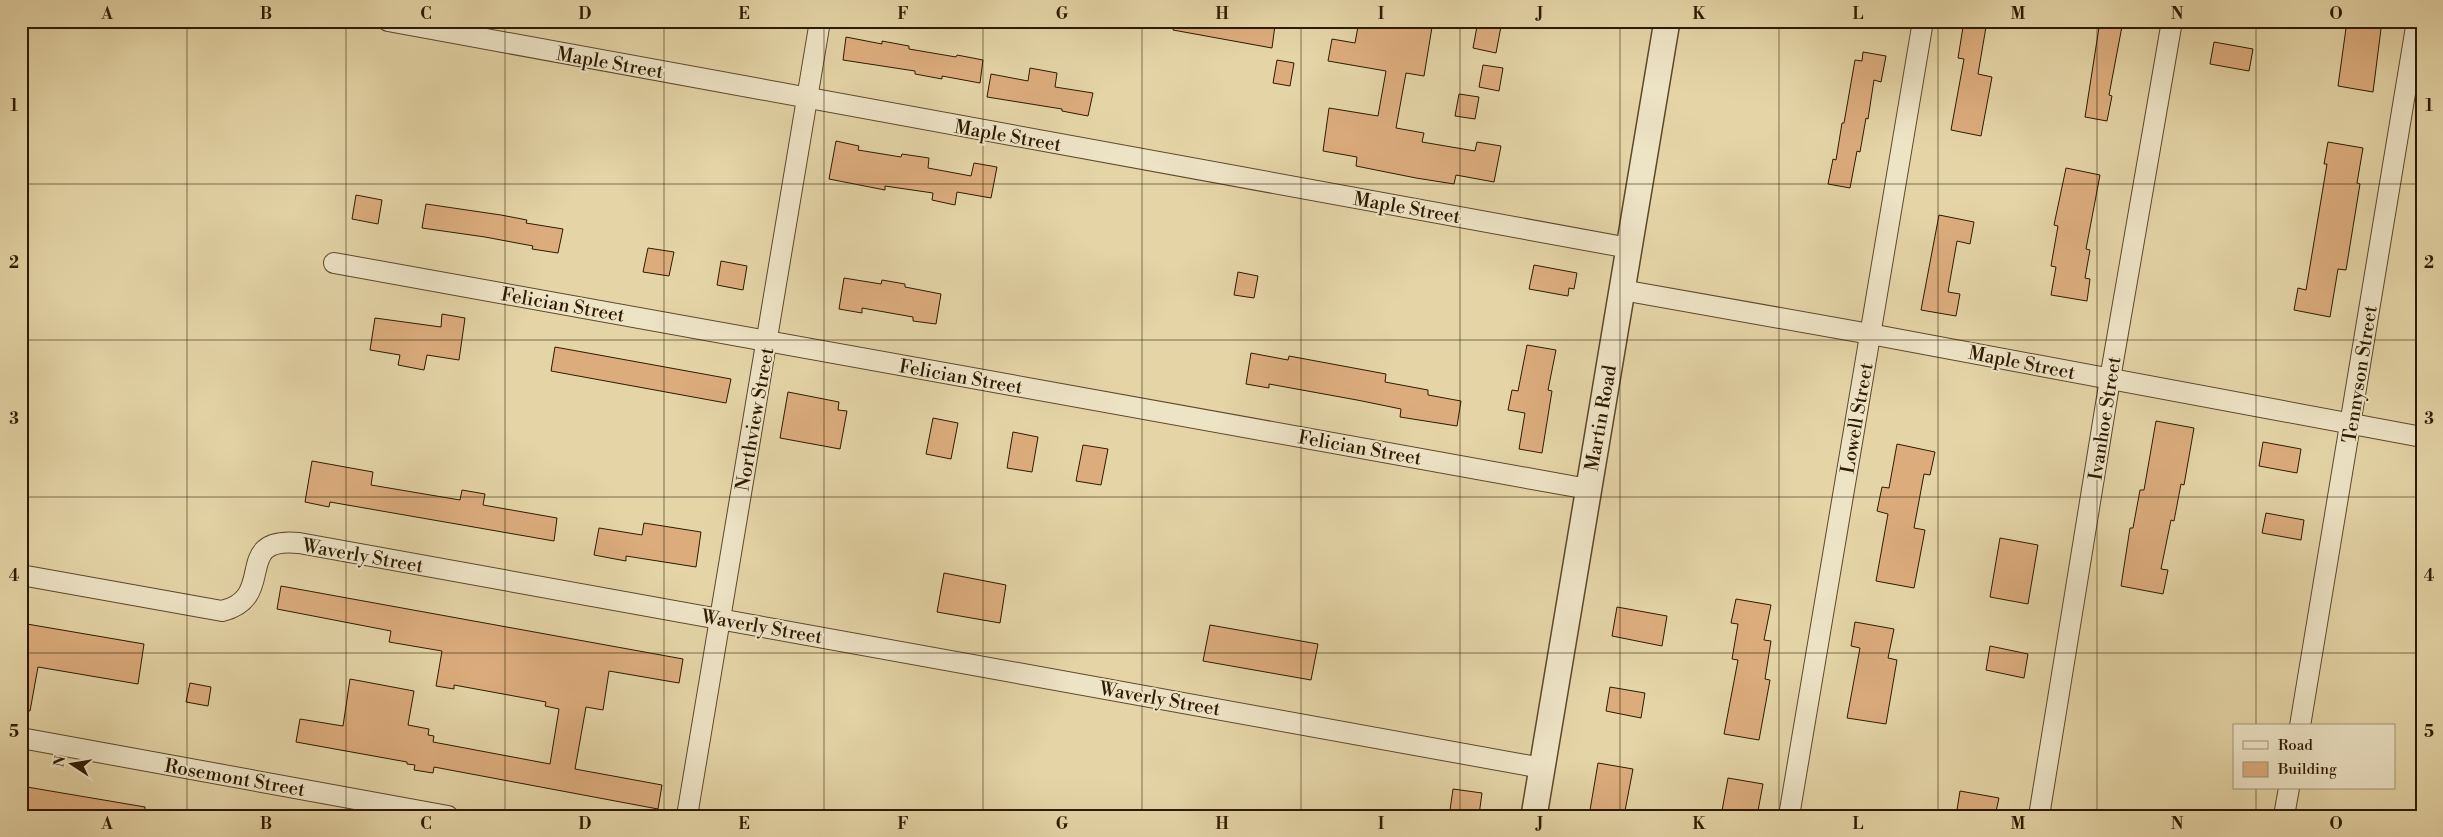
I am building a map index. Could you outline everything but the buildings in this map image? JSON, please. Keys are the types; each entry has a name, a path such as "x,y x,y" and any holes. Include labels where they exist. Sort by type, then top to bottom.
{"street":[{"name":"Maple Street","path":"388,21 1629,248"},
{"name":"Northview Street","path":"687,816 820,21"},
{"name":"Martin Road","path":"1534,816 1667,21"},
{"name":"Lowell Street","path":"1789,816 1923,21"},
{"name":"Ivanhoe Street","path":"2039,816 2110,379 2172,21"},
{"name":"Tennyson Street","path":"2300,724 2417,21"},
{"name":"Felician Street","path":"334,263 1588,489"},
{"name":"Maple Street","path":"1622,290 1870,334 2422,437"},
{"name":"Waverly Street","path":"21,576 222,611 243,603 250,593 256,564 265,548 276,542 286,542 720,618 1542,768"},
{"name":"Rosemont Street","path":"21,738 448,816"},
{"path":"2284,816 2289,790"}]}
